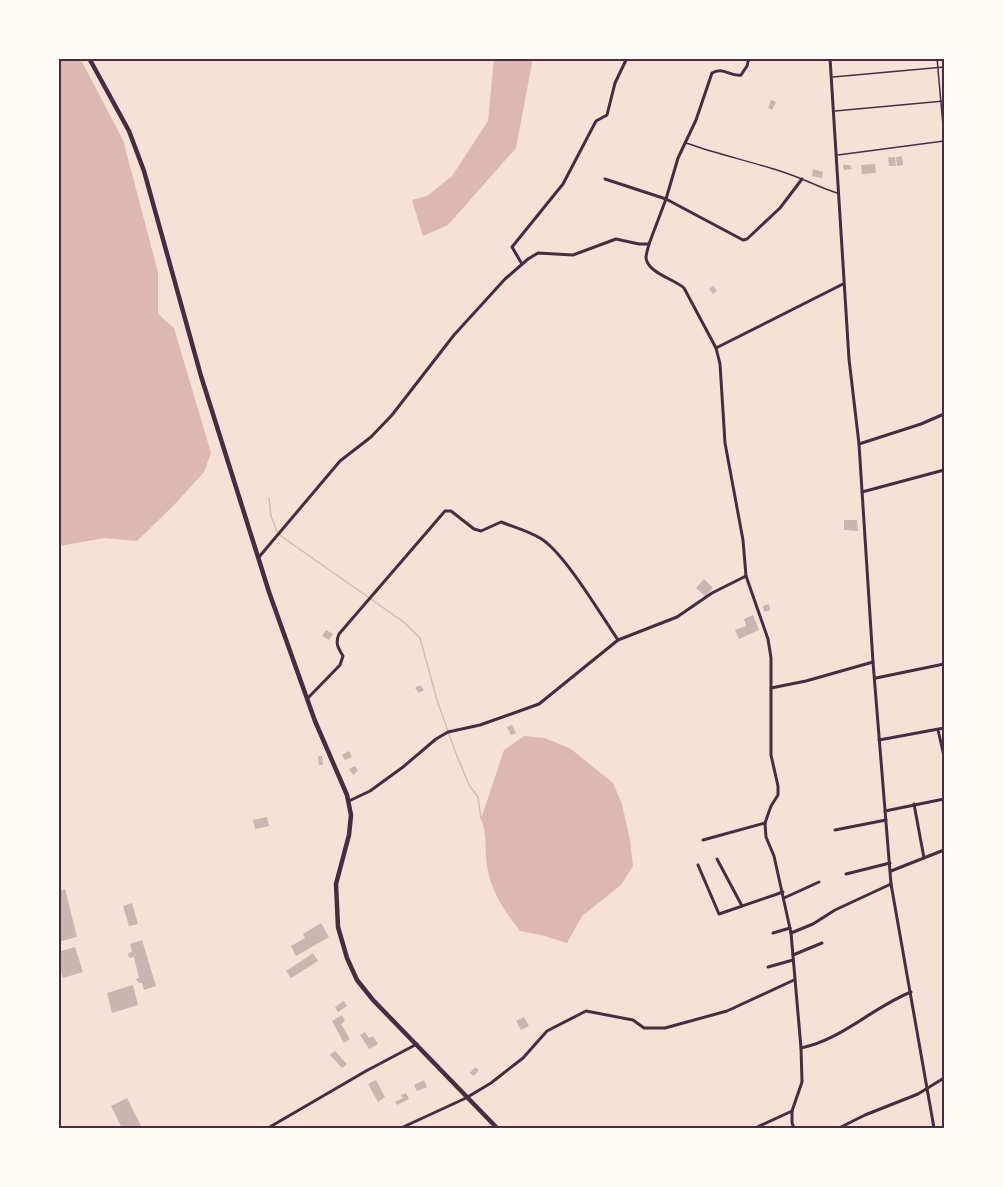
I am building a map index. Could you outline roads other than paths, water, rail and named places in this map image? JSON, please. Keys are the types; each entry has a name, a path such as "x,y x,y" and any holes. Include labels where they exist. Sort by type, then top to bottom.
{"highway":[{"path":"88,58 129,131 144,171 201,376 259,557 307,699 349,801 351,815 349,835 336,884 338,927 347,958 357,980 466,1098 497,1128"}],"street":[{"path":"522,264 512,247 563,184 596,121 607,115 615,83 627,58"},
{"path":"749,58 741,75 736,76 723,70 712,73 696,120 678,158 646,259 655,271 684,288 716,348 720,364 725,443 743,540 746,576 768,639 771,658 771,754 778,795 765,823 766,837 774,856 783,892 793,957 802,1082 792,1111 794,1128"},
{"path":"830,58 849,358 859,444 873,662 891,884 934,1128"},
{"path":"605,179 666,199 743,240 747,239 780,208 802,179"},
{"path":"259,557 340,461 371,437 392,415 454,335 505,279 522,264 538,253 573,255 616,239 649,244"},
{"path":"716,348 844,284"},
{"path":"859,444 945,414"},
{"path":"862,492 945,470"},
{"path":"307,699 340,664 343,656 336,640 339,634 445,511 452,511 474,530 481,531 501,522 540,538 550,546 573,574 618,640"},
{"path":"349,801 370,791 442,735 480,725 539,704 618,640 677,617 712,593 746,576"},
{"path":"771,688 806,681 873,662"},
{"path":"876,678 945,663"},
{"path":"879,740 945,728"},
{"path":"938,730 945,756"},
{"path":"885,811 945,799"},
{"path":"914,804 924,858"},
{"path":"835,830 886,820"},
{"path":"703,840 765,823"},
{"path":"891,871 945,850"},
{"path":"717,859 742,906"},
{"path":"846,874 890,863"},
{"path":"698,865 719,914 783,892"},
{"path":"784,898 819,882"},
{"path":"773,933 813,924 835,910 891,884"},
{"path":"768,967 822,943"},
{"path":"402,1128 466,1098 491,1083 524,1058 548,1031 586,1011 633,1020 644,1028 665,1028 727,1011 795,980"},
{"path":"801,1048 822,1041 889,1002 911,992"},
{"path":"268,1128 417,1044"},
{"path":"839,1128 918,1094 945,1078"},
{"path":"755,1128 792,1111"}],"lane":[{"path":"937,58 945,137"},
{"path":"832,77 945,67"},
{"path":"834,111 945,101"},
{"path":"837,156 945,141"},
{"path":"685,142 720,155 783,171 837,193"}],"waterway":[{"path":"269,498 271,516 278,534 405,623 420,638 437,700 455,751 469,785 478,797 481,819"}]}
